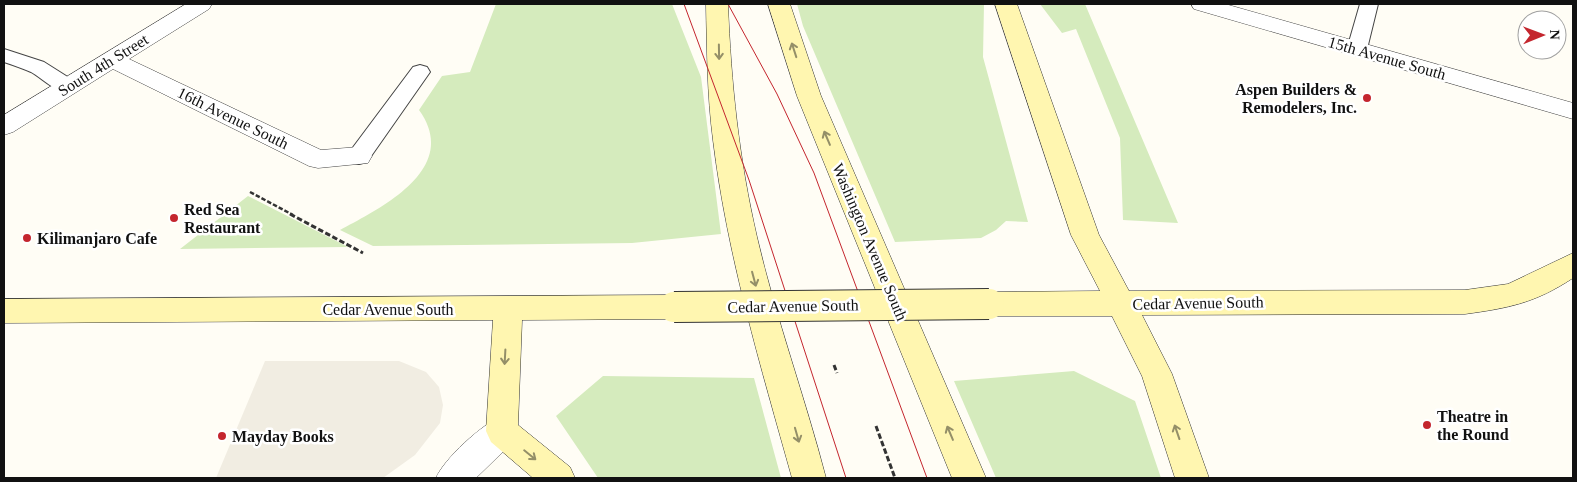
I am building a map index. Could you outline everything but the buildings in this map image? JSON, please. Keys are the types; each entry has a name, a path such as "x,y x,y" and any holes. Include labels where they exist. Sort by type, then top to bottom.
{"main road":[{"path":"717,4 720,90 742,232 809,478"},
{"name":"Washington Avenue South","path":"779,4 809,96 969,478"},
{"path":"1006,4 1085,235 1157,374 1192,478"},
{"name":"Cedar Avenue South","path":"4,311 1465,302 1510,296 1548,280 1573,264"},
{"path":"508,308 502,431 558,478"}],"street":[{"name":"South 4th Street","path":"4,126 201,4"},
{"name":"15th Avenue South","path":"1202,4 1573,111"},
{"name":"16th Avenue South","path":"111,59 318,159 359,156"},
{"path":"453,478 502,431"}],"lane":[{"path":"1357,49 1369,4"},
{"path":"4,55 37,67 67,86"},
{"path":"359,156 420,72"}],"path":[{"path":"250,192 363,252"},
{"path":"834,365 837,373"},
{"path":"876,426 895,478"}],"green space":[{"path":"496,4 672,4 701,77 721,234 632,243 373,246 340,230 395,197 411,183 424,167 430,150 429,131 419,110 442,76 470,72"},
{"path":"797,4 984,4 983,57 1028,222 1006,221 996,230 981,238 895,242 803,26"},
{"path":"1040,4 1085,4 1178,223 1123,220 1120,138 1076,29 1062,33"},
{"path":"248,196 348,247 180,249"},
{"path":"1074,371 1135,401 1161,478 996,478 954,381"},
{"path":"603,376 754,378 781,478 598,478 556,416"}],"shaded area":[{"path":"265,361 399,361 426,372 439,387 443,405 440,423 415,455 383,478 216,478"}],"tram line":[{"path":"684,4 749,180 846,478"},
{"path":"728,4 777,94 814,173 927,478"}],"place":[{"name":"Aspen Builders & Remodelers, Inc.","path":"1367,98"},
{"name":"Red Sea Restaurant","path":"174,218"},
{"name":"Kilimanjaro Cafe","path":"27,238"},
{"name":"Theatre in the Round","path":"1427,425"},
{"name":"Mayday Books","path":"222,436"}]}
